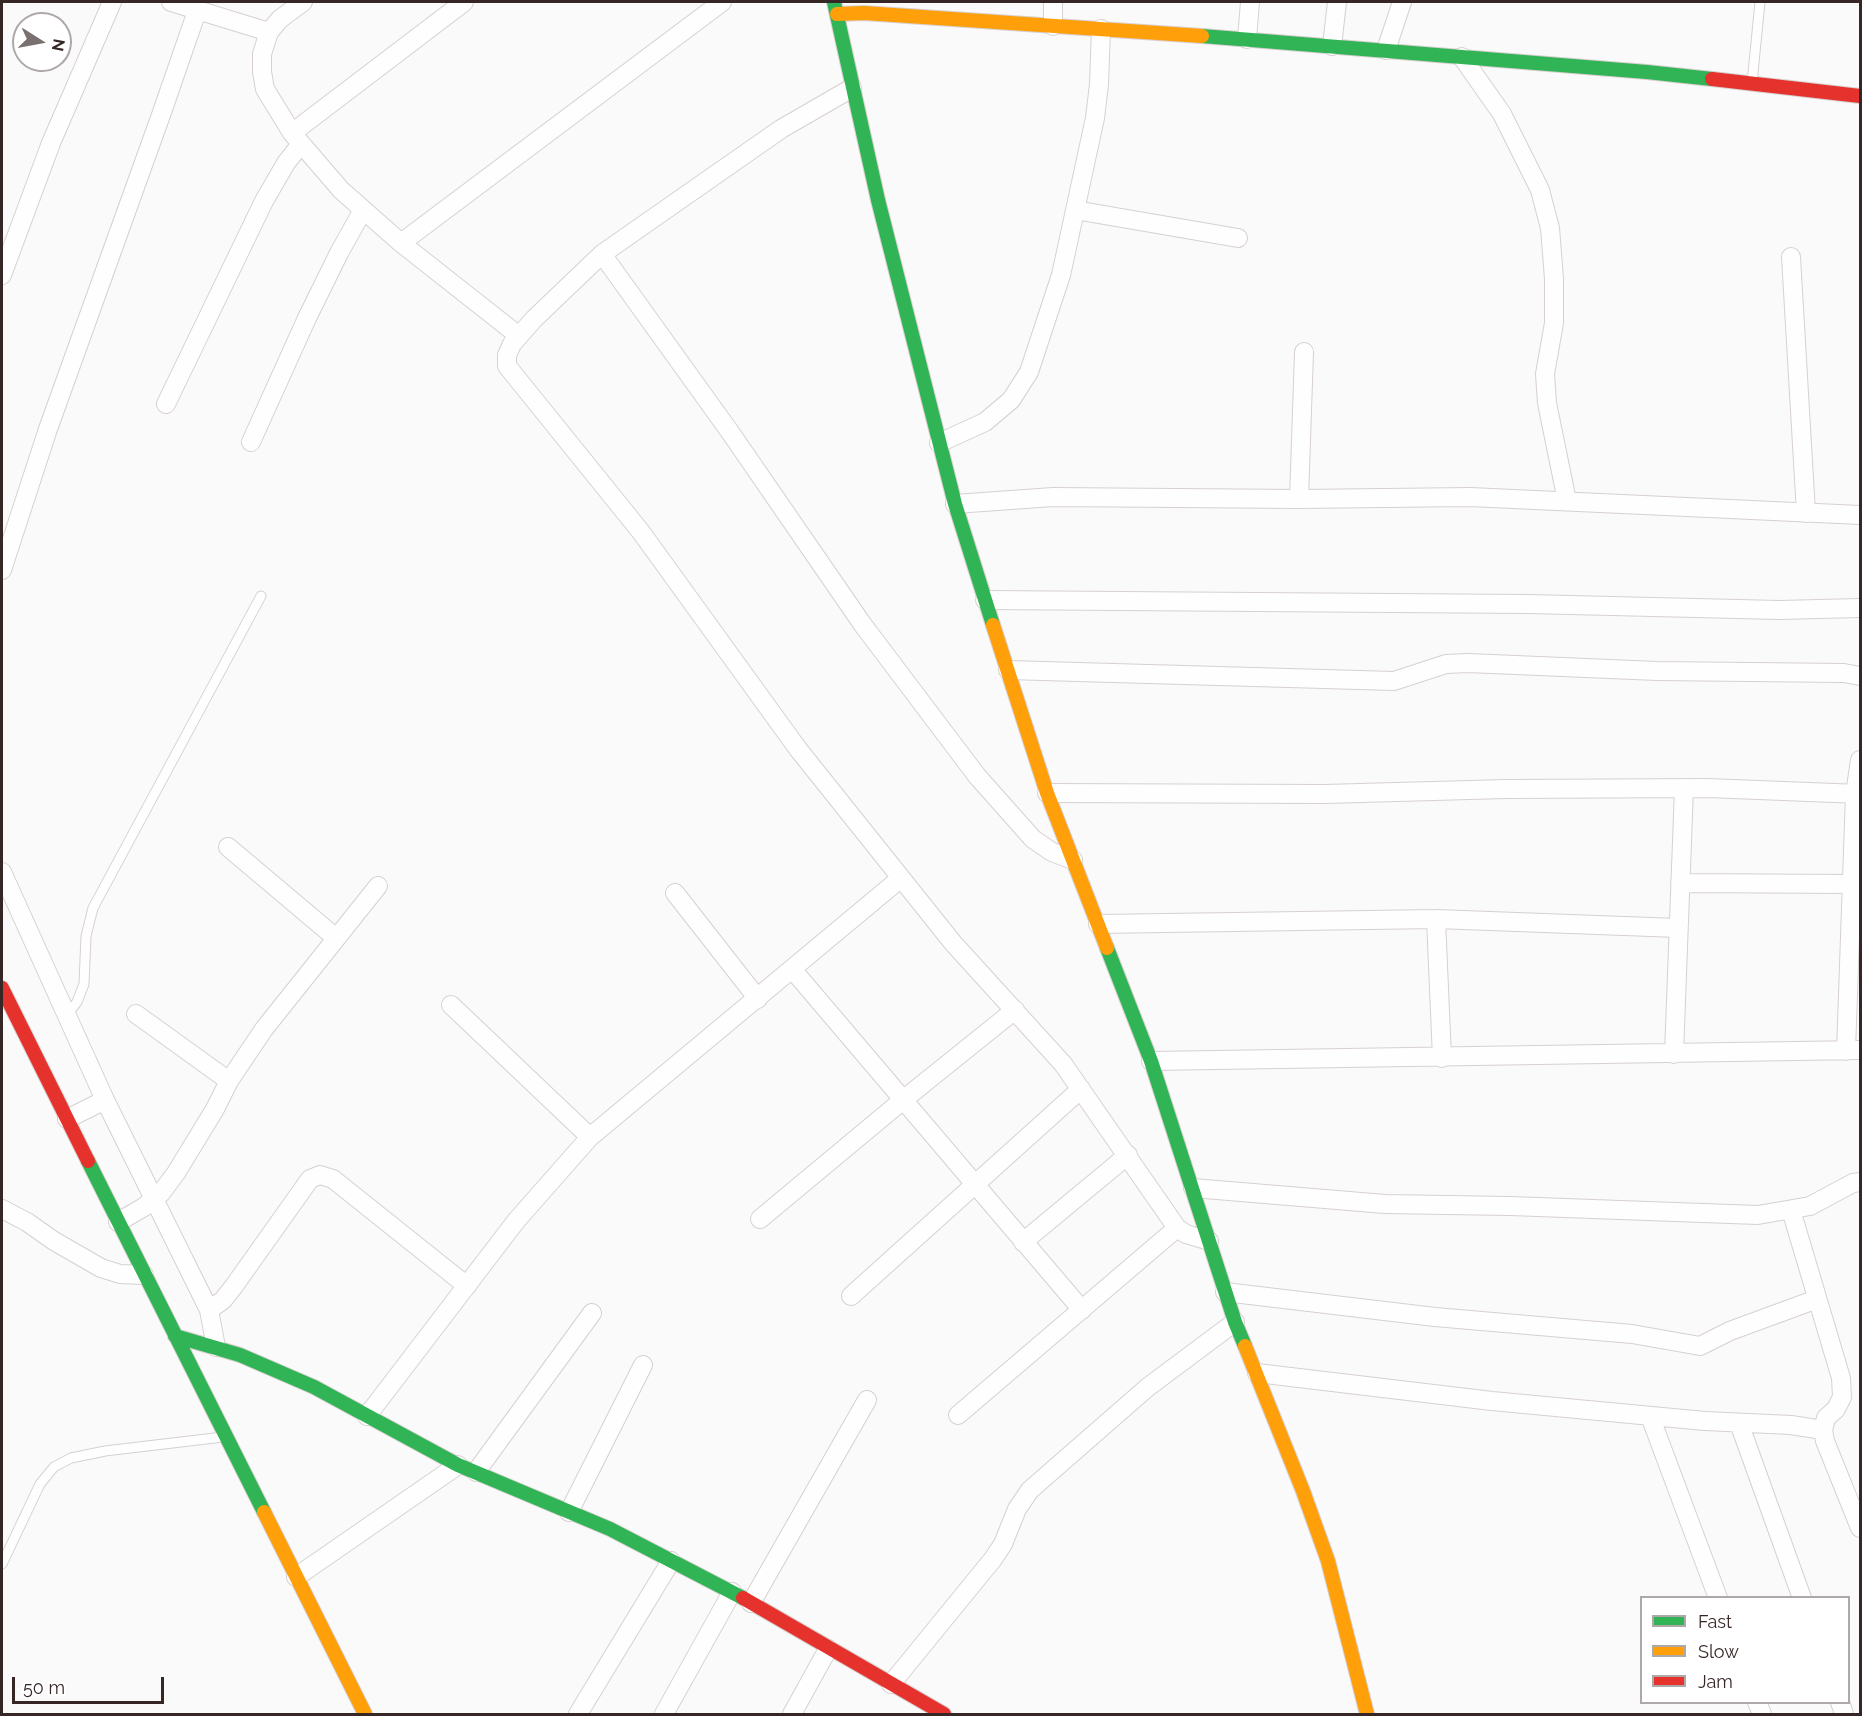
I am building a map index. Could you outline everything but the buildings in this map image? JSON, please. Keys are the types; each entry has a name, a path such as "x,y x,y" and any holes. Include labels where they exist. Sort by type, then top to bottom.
{"street":[{"path":"2,275 51,143 112,2"},
{"path":"171,2 269,32"},
{"path":"303,2 280,19 269,32 262,54 265,89 296,138 341,190 363,210 519,336"},
{"path":"166,404 264,201 286,163 296,138 464,2"},
{"path":"401,243 722,2"},
{"path":"1053,2 1053,26"},
{"path":"1247,39 1250,2"},
{"path":"1332,46 1337,2"},
{"path":"1386,50 1402,2"},
{"path":"1367,1714 1328,1561 1257,1373 1235,1322 1151,1061 1047,793 955,504 852,88 836,8 864,13 935,10 1053,26 1247,39 1647,72 1860,96"},
{"path":"2,570 48,429 197,11"},
{"path":"939,443 985,422 1011,400 1029,372 1061,275 1076,210 1100,84 1101,29"},
{"path":"1461,57 1502,114 1540,190 1550,228 1554,279 1554,323 1545,374 1546,403 1567,501"},
{"path":"852,88 781,129 602,254 519,336 507,355 507,366 641,532 798,749 953,943 1046,1043 1178,1228 1185,1233 1209,1241"},
{"path":"251,442 316,299 363,210"},
{"path":"1076,210 1238,238"},
{"path":"602,254 730,432 863,625 976,776 1033,838 1052,852 1073,860"},
{"path":"1791,257 1806,513"},
{"path":"1299,499 1304,352"},
{"path":"955,504 1053,497 1299,499 1470,497 1860,515"},
{"path":"985,600 1528,604 1779,610 1860,608"},
{"path":"1008,670 1394,681 1446,664 1468,663 1657,671 1844,673 1860,676"},
{"path":"1151,1061 1853,1051 1852,884 1860,760"},
{"path":"1047,793 1324,794 1506,789 1684,788 1858,794"},
{"path":"1674,1053 1684,788"},
{"path":"228,847 336,938"},
{"path":"2,872 105,1100 209,1310 216,1347"},
{"path":"367,1416 516,1221 591,1137 901,878"},
{"path":"1680,882 1852,884"},
{"path":"118,1222 154,1199 177,1173 229,1081 264,1029 378,886"},
{"path":"675,893 758,999"},
{"path":"1098,924 1436,919 1678,928"},
{"path":"1436,919 1442,1058"},
{"path":"792,969 1082,1310"},
{"path":"2,988 365,1714"},
{"path":"451,1005 591,1137"},
{"path":"760,1219 1015,1010"},
{"path":"136,1014 229,1081"},
{"path":"851,1296 1081,1089"},
{"path":"67,1119 105,1100"},
{"path":"1023,1242 1128,1155"},
{"path":"209,1310 223,1300 234,1286 310,1179 320,1175 333,1179 467,1286"},
{"path":"1193,1188 1385,1204 1758,1215 1810,1206 1853,1183 1860,1182"},
{"path":"2,1209 101,1268 120,1274 144,1275"},
{"path":"1791,1210 1841,1378 1842,1397 1836,1409 1826,1418 1823,1430 1825,1441 1860,1528"},
{"path":"958,1415 1178,1228"},
{"path":"1225,1292 1435,1317 1614,1332 1700,1346 1730,1331 1817,1299"},
{"path":"476,1473 592,1313"},
{"path":"891,1684 1004,1544 1017,1509 1030,1490 1148,1387 1235,1322"},
{"path":"175,1336 240,1355 314,1387 458,1465 610,1529 732,1592 944,1714"},
{"path":"569,1512 643,1365"},
{"path":"1257,1373 1492,1401 1650,1416 1791,1425 1823,1430"},
{"path":"751,1603 867,1400"},
{"path":"1650,1416 1717,1596"},
{"path":"1739,1423 1801,1596"},
{"path":"296,1577 458,1465"},
{"path":"578,1714 671,1560"},
{"path":"664,1714 732,1592"},
{"path":"792,1714 828,1649"}],"lane":[{"path":"1752,84 1760,2"},
{"path":"66,1016 77,1002 84,984 86,936 93,908 261,596"},
{"path":"2,1564 40,1484 54,1467 71,1458 105,1451 225,1436"}],"traffic: fast":[{"path":"834,2 878,200 955,504 993,625"},
{"path":"1202,36 1712,79"},
{"path":"1107,948 1151,1061 1235,1322 1245,1346"},
{"path":"88,1161 264,1512"},
{"path":"175,1336 240,1355 314,1387 458,1465 610,1529 743,1598"}],"traffic: slow":[{"path":"837,14 864,13 1202,36"},
{"path":"993,625 1047,793 1107,948"},
{"path":"1245,1346 1303,1491 1328,1561 1367,1714"},
{"path":"264,1512 365,1714"}],"traffic: jam":[{"path":"1712,79 1860,96"},
{"path":"2,988 88,1161"},
{"path":"743,1598 944,1714"}]}
